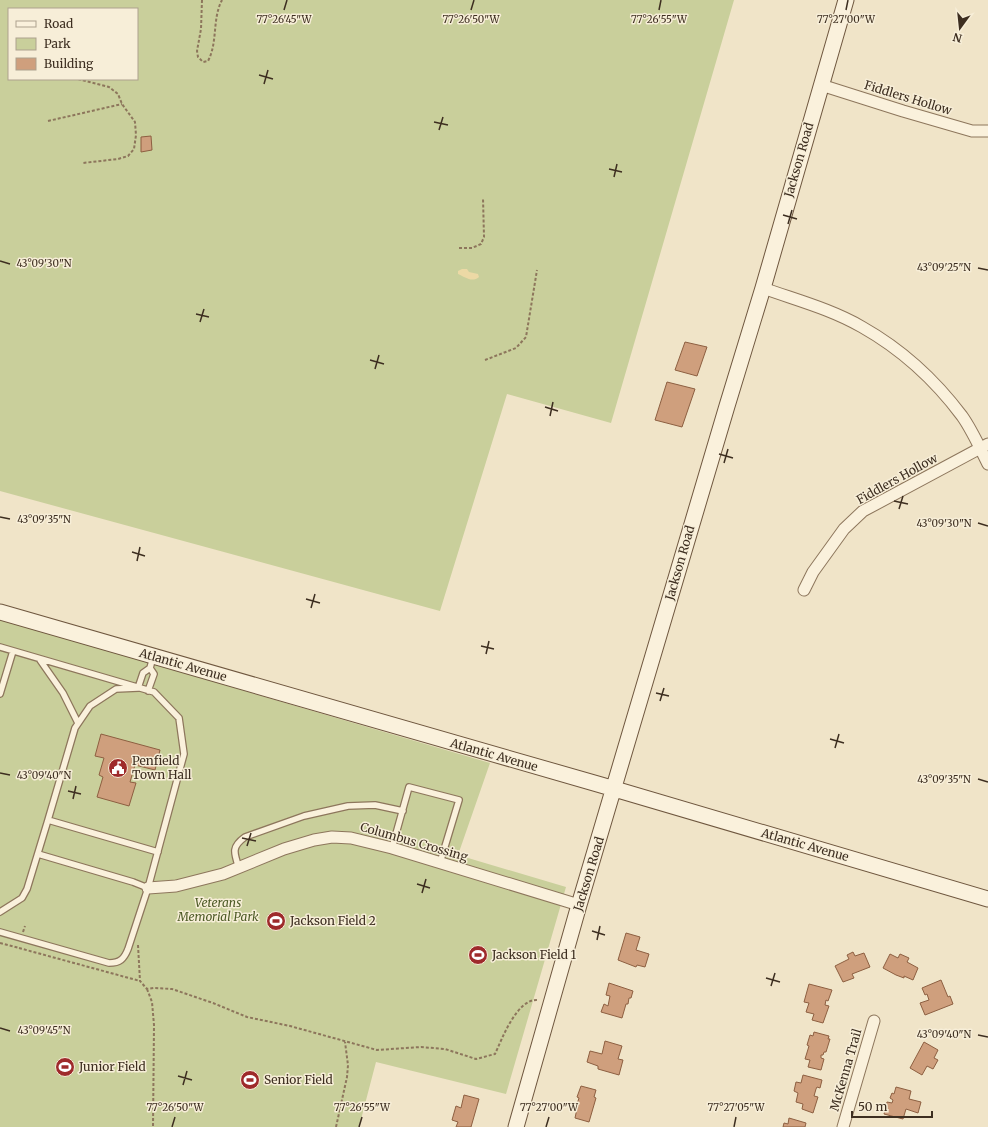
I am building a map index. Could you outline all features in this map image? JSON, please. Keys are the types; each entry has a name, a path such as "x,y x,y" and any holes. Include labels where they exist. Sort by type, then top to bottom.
{"street":[{"name":"Jackson Road","path":"516,1127 579,905 726,406 763,288 846,0"},
{"name":"Fiddlers Hollow","path":"821,85 972,131 988,131"},
{"path":"763,288 829,311 862,326 916,365 936,385 962,416 984,446 988,464"},
{"name":"Fiddlers Hollow","path":"804,590 813,572 840,534 863,511 984,446"},
{"name":"Atlantic Avenue","path":"0,612 151,663 614,789 988,898"},
{"name":"Columbus Crossing","path":"148,888 176,886 223,874 284,849 314,840 332,837 351,838 392,848 579,905"},
{"name":"McKenna Trail","path":"843,1127 874,1021"}],"lane":[{"path":"0,647 40,660 154,692 179,718 184,754 148,888 124,958 115,963 109,963 0,932"},
{"path":"0,694 12,651"},
{"path":"40,660 63,693 78,723"},
{"path":"138,688 151,663"},
{"path":"148,691 154,674 151,663"},
{"path":"0,912 22,898 27,889 75,728 78,723 90,706 116,689 138,688"},
{"path":"392,848 410,788 459,800 440,863"},
{"path":"239,868 234,855 234,849 237,843 245,837 304,816 348,806 375,805 403,811"},
{"path":"48,820 158,852"},
{"path":"38,854 148,888"}],"path":[{"path":"202,0 201,29 197,51 198,57 203,62 208,61 212,53 218,7 222,0"},
{"path":"82,80 109,87 118,94 122,104 135,122 136,135 134,149 128,156 118,159 83,163"},
{"path":"48,121 122,104"},
{"path":"459,248 472,248 481,244 484,237 483,198"},
{"path":"485,360 516,348 526,337 537,270"},
{"path":"22,933 25,926"},
{"path":"140,938 138,945 140,981 147,990 152,1002 154,1025 153,1127"},
{"path":"0,943 140,981"},
{"path":"19,943 19,948"},
{"path":"147,990 154,988 172,989 213,1003 247,1017 377,1050 421,1048 446,1049 476,1059 495,1054 509,1024 516,1013 524,1004 534,999 538,1000"},
{"path":"336,1127 347,1077 348,1065 345,1041"}],"green space":[{"path":"0,0 734,0 611,423 507,394 440,611 0,491"},
{"name":"Veterans Memorial Park","path":"0,619 490,763 458,855 566,887 506,1094 376,1062 359,1127 0,1127"}],"sand":[{"path":"467,269 469,272 478,274 479,277 476,279 466,278 458,274 458,271"}],"building":[{"path":"151,136 152,150 141,152 141,137"},
{"path":"685,342 707,347 697,376 675,370"},
{"path":"667,382 695,389 682,427 655,420"},
{"name":"Penfield Town Hall","path":"101,734 160,750 155,770 135,765 130,782 136,783 129,806 97,797 103,777 99,775 104,758 95,756"},
{"path":"626,933 640,937 636,950 649,954 645,967 637,965 636,967 618,960"},
{"path":"853,952 855,956 864,953 870,967 852,974 854,978 843,982 835,966 849,959 847,955"},
{"path":"890,954 898,958 900,954 909,958 907,962 918,968 913,980 904,976 904,978 896,975 883,968"},
{"path":"941,980 948,997 950,996 953,1004 925,1015 920,1003 929,1000 927,994 925,995 922,988"},
{"path":"609,983 633,991 631,998 629,998 628,1004 626,1004 622,1018 601,1012 604,1004 608,1006 610,996 606,995"},
{"path":"809,984 832,990 828,1001 826,1000 825,1005 829,1006 823,1023 812,1020 814,1014 806,1012 809,1003 804,1002"},
{"path":"814,1032 829,1036 828,1039 830,1039 826,1052 821,1055 821,1058 824,1059 821,1070 808,1067 810,1060 805,1059 809,1046 807,1045 810,1035 813,1036"},
{"path":"605,1041 622,1046 618,1059 623,1060 619,1075 598,1069 598,1066 587,1062 590,1051 602,1054"},
{"path":"924,1042 938,1050 934,1058 938,1060 933,1069 927,1066 922,1075 910,1068"},
{"path":"803,1075 822,1080 820,1088 817,1087 814,1096 818,1097 813,1113 802,1109 803,1104 796,1102 798,1093 794,1091 796,1082 801,1083"},
{"path":"581,1086 596,1090 594,1097 596,1098 589,1122 575,1118 579,1098 577,1097"},
{"path":"896,1087 911,1091 909,1099 921,1102 918,1113 906,1109 903,1119 884,1114 887,1102 892,1103 893,1100 890,1098 892,1093 894,1094"},
{"path":"464,1095 479,1099 471,1127 456,1127 458,1122 452,1120 456,1106 461,1108"},
{"path":"789,1118 806,1123 805,1127 783,1127 784,1123 788,1124"}],"place":[{"name":"Penfield Town Hall","path":"118,768"},
{"name":"Jackson Field 2","path":"276,921"},
{"name":"Jackson Field 1","path":"478,955"},
{"name":"Junior Field","path":"65,1067"},
{"name":"Senior Field","path":"250,1080"}]}
